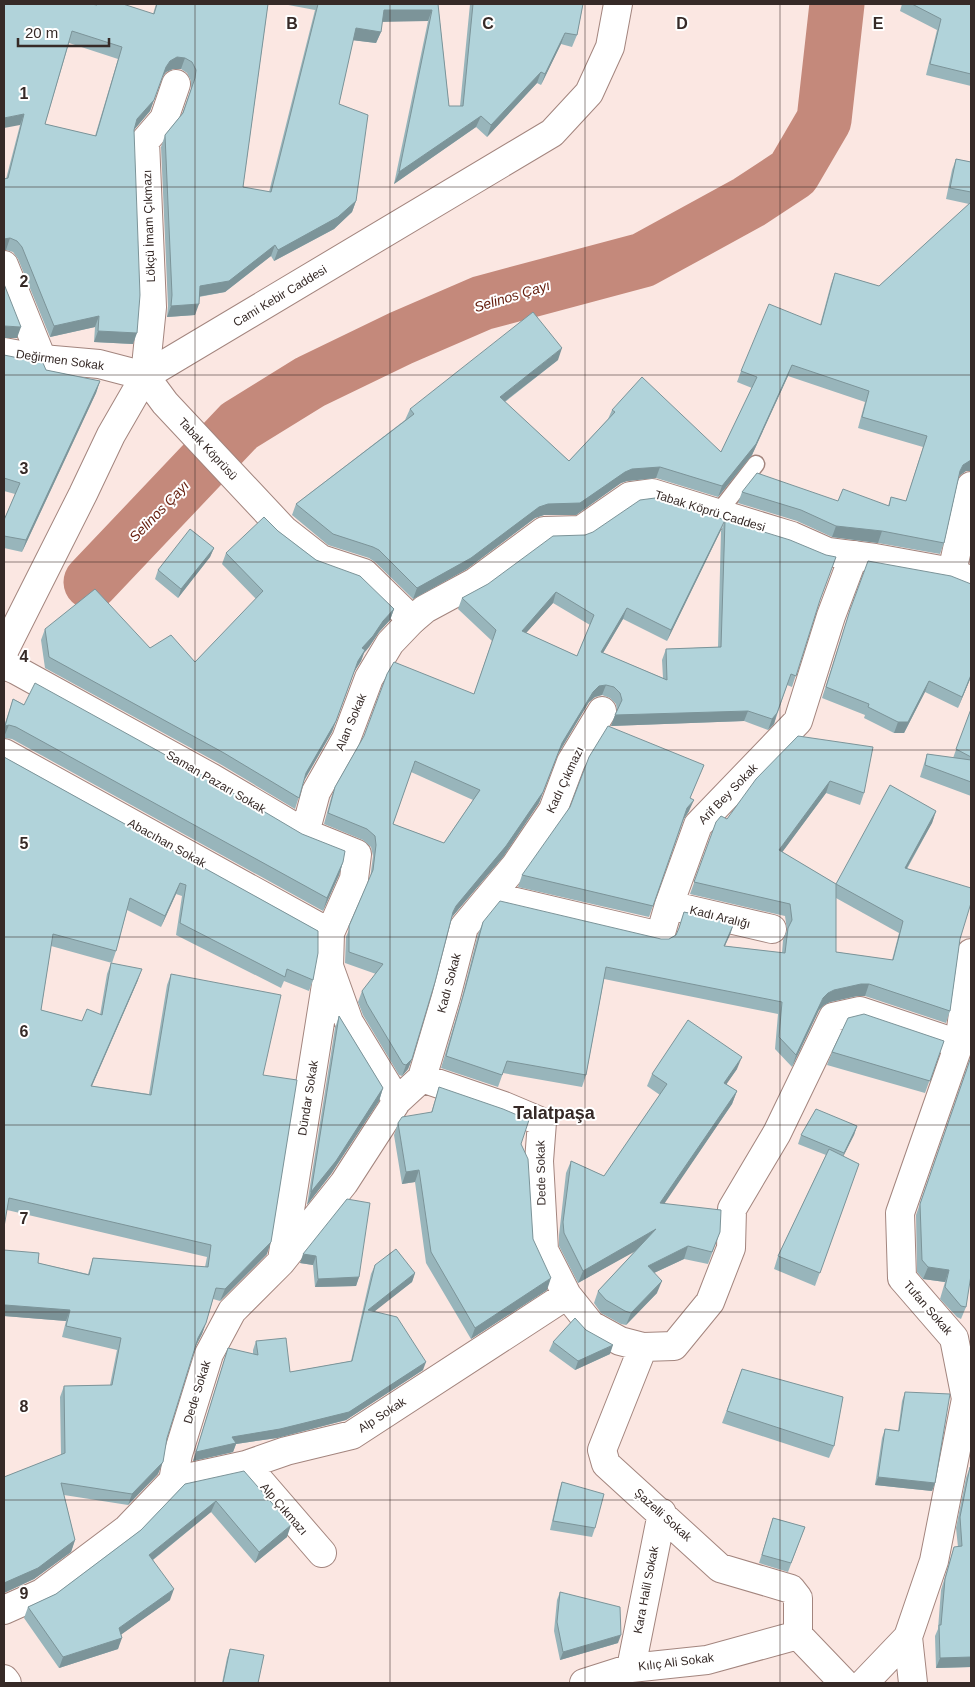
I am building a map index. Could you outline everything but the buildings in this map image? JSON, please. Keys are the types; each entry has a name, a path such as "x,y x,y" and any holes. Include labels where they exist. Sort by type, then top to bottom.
{"street":[{"name":"Cami Kebir Caddesi","path":"4,651 83,494 110,435 145,376 552,133 589,94 610,47 618,4"},
{"name":"Lökçü İmam Çıkmazı","path":"145,376 152,307 145,142 164,119 176,84"},
{"path":"4,265 42,359"},
{"name":"Değirmen Sokak","path":"4,352 42,359 99,364 145,376"},
{"name":"Tabak Köprüsü","path":"145,376 165,403 284,530 321,559 364,573 412,620"},
{"path":"962,576 971,486"},
{"name":"Tabak Köprü Caddesi","path":"412,620 425,609 475,582 544,531 581,530 630,496 652,493 792,536 828,552 875,558 962,576"},
{"name":"Arif Bey Sokak","path":"490,896 660,936 669,905 698,825 798,721 832,616 854,556"},
{"name":"Alan Sokak","path":"305,833 316,792 346,739 369,678 390,642 412,620"},
{"name":"Saman Pazarı Sokak","path":"4,665 25,674 212,778 305,833 357,854 354,879 330,933"},
{"name":"Kadı Çıkmazı","path":"490,896 515,866 552,810 571,762 602,711"},
{"name":"Abacıhan Sokak","path":"4,753 330,933"},
{"name":"Kadı Sokak","path":"422,1078 464,927 490,896"},
{"name":"Kadı Aralığı","path":"669,905 772,930"},
{"name":"Dündar Sokak","path":"281,1262 329,966 330,933"},
{"name":"Tufan Sokak","path":"864,1683 908,1636 934,1560 969,1406 954,1338 902,1278 900,1213 959,1044 971,953"},
{"path":"329,966 349,1022 396,1101"},
{"name":"Dede Sokak","path":"173,1481 178,1454 209,1354 232,1311 281,1262 344,1183 396,1101 422,1078 504,1106 542,1122 539,1161 544,1250 567,1295 591,1324 620,1341 643,1348 674,1346 710,1302 731,1248 732,1209 777,1133 833,1017 860,1011 959,1044"},
{"name":"Alp Sokak","path":"173,1481 246,1465 286,1451 352,1435 567,1295"},
{"name":"Şazelli Sokak","path":"643,1348 602,1450 606,1464 662,1513 720,1568 791,1589 798,1598 798,1635"},
{"name":"Alp Çıkmazı","path":"246,1465 322,1553"},
{"path":"4,1610 42,1592 128,1529 173,1481"},
{"name":"Kara Halil Sokak","path":"631,1668 662,1513"},
{"path":"798,1635 844,1683"},
{"name":"Kılıç Ali Sokak","path":"584,1683 631,1668 707,1660 798,1635"},
{"name":"Tufan Sokak","path":"908,1636 913,1683"},
{"path":"4,1679 7,1683"}],"lane":[{"path":"718,513 756,464"}],"waterway":[{"name":"Selinos Çayı","path":"91,582 239,426 310,382 401,338 482,303 643,260 749,202 793,173 824,120 837,4"}],"district":[{"name":"Talatpaşa","path":"554,1113"}]}
